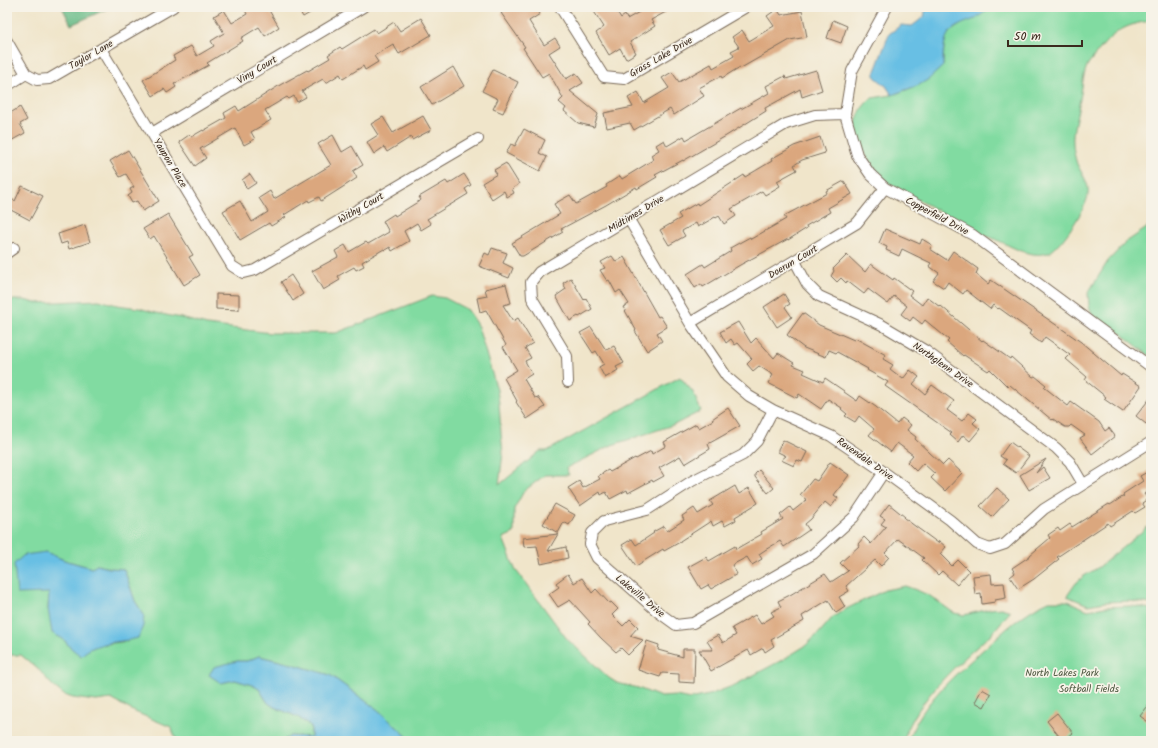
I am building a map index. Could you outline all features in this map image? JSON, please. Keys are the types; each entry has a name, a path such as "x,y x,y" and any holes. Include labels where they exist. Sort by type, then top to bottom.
{"street":[{"name":"Taylor Lane","path":"26,74 37,80 49,79 173,7"},
{"name":"Viny Court","path":"152,133 363,7"},
{"name":"Grass Lake Drive","path":"560,7 604,76 624,79 746,7"},
{"name":"Copperfield Drive","path":"883,8 852,71 845,114 857,155 870,174 885,188 973,235 1151,367"},
{"path":"7,41 26,74 7,86"},
{"name":"Yaupon Place","path":"101,49 232,266 243,273"},
{"name":"Midtimes Drive","path":"568,382 567,356 532,298 531,282 539,272 786,124 815,115 845,114"},
{"name":"Withy Court","path":"243,273 255,270 478,140"},
{"name":"Doerun Court","path":"690,323 857,223 885,188"},
{"name":"Ravendale Drive","path":"628,218 690,323 727,377 749,396 773,410 831,436 950,520 977,544 990,548 1005,544 1044,509 1151,442"},
{"name":"Northglenn Drive","path":"795,261 807,284 819,296 882,325 926,352 1056,448 1070,462 1083,484"},
{"name":"Lakeville Drive","path":"773,410 757,441 743,455 692,481 647,510 604,521 592,533 590,544 597,558 658,612 676,625 693,623 813,554 854,517 884,472"}],"green space":[{"path":"62,7 111,7 71,25"},
{"path":"990,7 1151,7 1151,21 1133,24 1113,35 1087,66 1074,128 1073,148 1077,164 1088,186 1088,195 1083,209 1066,236 1053,250 1048,253 1031,254 982,235 888,183 877,174 859,144 855,131 857,119 862,108 868,101 872,98 892,95 911,88 943,66 944,46 947,34 964,22 981,15"},
{"path":"1151,225 1151,357 1111,326 1093,317 1089,306 1088,293 1108,261 1126,242"},
{"path":"432,296 445,298 468,310 478,327 497,390 503,453 499,485 540,451 547,451 680,377 693,392 701,411 676,424 612,445 566,468 569,475 545,475 524,491 514,509 514,533 503,538 515,569 567,639 609,678 617,683 638,688 661,697 676,696 690,699 709,695 735,685 805,646 833,617 844,610 885,590 905,586 930,596 954,613 964,615 1001,608 1011,611 991,634 940,682 919,710 903,741 412,741 378,710 330,675 259,656 247,661 237,661 221,683 235,680 252,685 259,689 268,703 298,717 311,727 311,737 290,736 283,741 177,741 171,727 135,712 111,699 96,701 73,698 64,695 52,685 39,670 21,655 7,655 7,300 24,300 36,303 99,300 117,305 139,308 207,325 271,333 336,333","holes":["46,552 64,560 92,568 97,565 109,568 124,569 135,601 144,615 128,641 98,645 87,650 72,649 63,639 48,609 49,593"]},
{"path":"1151,524 1151,604 1130,601 1105,602 1088,605 1067,596 1076,583 1084,576 1099,567"},
{"name":"North Lakes Park","path":"1049,601 1068,601 1088,610 1105,607 1131,606 1151,609 1151,741 908,741 922,714 940,690 951,679 1015,622 1031,610"}],"water":[{"path":"926,7 990,7 977,18 960,25 949,33 944,47 943,66 929,79 919,85 892,95 886,86 875,77 875,71 889,34 901,25 912,26 924,17"},
{"path":"46,552 64,560 92,568 97,565 109,568 124,569 135,601 144,615 143,626 138,638 100,645 87,651 81,656 63,639 52,633 48,609 49,593 17,594 14,564 24,555"},
{"path":"259,656 330,675 378,710 412,741 283,741 290,736 311,737 311,727 298,717 268,703 259,689 252,685 235,680 221,683 209,675 214,667 237,661 247,661"}],"building":[{"path":"250,7 267,7 279,27 265,36 259,27 241,38 243,41 207,63 209,65 174,84 176,87 167,93 164,89 153,96 143,80 175,60 173,56 191,46 197,56 214,46 211,41 224,33 214,16 224,10 232,23 247,14 245,10"},
{"path":"297,7 320,7 303,17"},
{"path":"511,7 536,7 540,14 529,21 544,45 555,38 560,46 549,53 566,79 576,73 583,83 570,91 598,114 594,127 578,123 564,111 566,108 559,102 563,98 549,73 542,77 523,48 525,47 501,13"},
{"path":"591,7 614,7 621,18 625,15 627,19 648,7 675,7 651,20 655,26 630,42 636,53 626,59 620,48 609,55 596,33 604,27"},
{"path":"777,9 781,15 802,11 807,37 790,40 741,68 740,67 722,78 721,76 699,88 704,96 674,115 670,109 634,130 630,123 607,128 604,113 633,107 628,98 638,92 644,103 669,88 662,78 672,72 679,82 711,64 713,68 734,56 731,51 739,47 732,37 742,30 749,41 774,26 767,16"},
{"path":"421,18 431,35 399,54 393,44 374,56 378,62 365,70 363,66 343,79 340,74 326,83 323,79 302,91 306,97 297,102 294,96 289,99 287,97 265,110 271,120 251,132 255,139 244,145 235,128 200,149 206,158 195,166 179,142 189,135 191,137 226,118 224,113 236,106 239,111 280,85 330,58 328,55 340,47 342,49 374,29 377,33 394,22 400,31"},
{"path":"833,20 847,26 841,43 827,38"},
{"path":"453,67 464,86 432,105 421,87"},
{"path":"493,70 518,82 503,113 493,109 498,99 482,91"},
{"path":"816,70 822,90 802,97 800,89 765,108 766,111 726,136 683,161 655,175 657,177 637,189 636,187 561,229 563,232 523,256 520,256 512,243 560,214 554,204 570,195 576,204 607,187 606,185 620,176 622,179 653,160 651,155 659,150 656,145 664,140 667,146 684,136 686,140 769,93 766,86 785,76 786,79"},
{"path":"20,107 27,120 20,124 25,133 7,143 7,115"},
{"path":"423,116 431,130 412,140 411,137 387,152 384,147 374,154 367,142 378,135 371,124 383,117 393,133"},
{"path":"524,129 545,140 539,153 547,157 540,171 506,153 511,144 515,146"},
{"path":"333,135 342,152 352,146 363,165 353,171 357,178 321,201 319,197 309,202 308,200 284,215 286,217 271,226 269,223 240,240 223,211 240,201 252,222 268,212 259,198 270,191 274,199 331,165 318,144"},
{"path":"820,137 825,153 802,160 794,165 797,170 777,181 780,186 765,195 762,191 731,209 736,216 724,224 719,216 698,227 696,223 682,231 685,236 669,245 660,230 681,218 678,214 697,203 698,205 744,175 745,177 772,161 771,159 794,146"},
{"path":"128,150 159,201 143,211 137,201 132,203 128,196 132,193 130,189 134,187 126,174 120,177 110,161"},
{"path":"506,163 519,184 512,189 514,193 507,197 504,191 492,199 482,183 497,174 494,170"},
{"path":"250,174 256,183 247,189 242,180"},
{"path":"464,174 471,185 465,189 468,194 427,219 431,224 421,230 417,223 404,231 409,241 392,251 390,247 385,250 384,249 362,262 364,266 356,270 354,267 338,276 340,280 323,290 312,271 338,257 335,251 345,245 349,252 366,242 368,244 389,232 383,221 394,214 395,216 421,200 419,197 446,181 448,184"},
{"path":"844,181 852,194 828,208 830,212 806,226 807,228 788,240 740,265 703,287 701,284 695,288 687,274 703,264 705,267 731,251 730,248 750,237 751,239 786,219 784,216 827,193 826,191"},
{"path":"22,186 43,196 30,220 7,208 7,197 15,201"},
{"path":"168,214 193,255 189,257 200,275 184,285 154,236 150,239 143,229"},
{"path":"85,225 90,242 69,249 67,242 61,244 58,234"},
{"path":"885,229 920,244 922,239 932,245 930,249 947,260 953,251 978,269 976,274 988,284 991,280 1081,342 1121,376 1122,374 1141,386 1123,412 1104,399 1106,397 1085,380 1087,377 1066,359 1070,355 1045,337 1041,343 1029,334 1031,331 999,308 998,309 993,305 990,309 966,290 963,294 948,282 944,288 933,281 939,273 929,266 931,263 902,249 899,256 886,250 887,247 879,243"},
{"path":"492,248 507,253 503,263 513,268 509,278 479,266 485,253 489,255"},
{"path":"847,255 865,272 871,264 893,280 894,278 912,291 909,295 922,305 927,297 940,307 941,306 982,341 983,340 1010,359 1011,357 1033,377 1035,376 1046,385 1044,387 1068,406 1071,402 1099,422 1105,431 1109,428 1115,436 1092,454 1080,438 1085,435 1071,425 1069,427 1065,427 1053,419 1052,420 1010,385 1008,387 990,369 988,371 964,355 963,356 947,342 949,340 925,320 922,324 913,317 910,321 901,314 907,306 894,296 888,304 868,289 864,294 847,281 846,283 841,278 837,282 831,276 834,271 833,269"},
{"path":"612,256 616,262 624,257 658,317 660,316 667,327 657,333 662,341 647,351 623,307 629,304 620,290 616,293 609,280 607,281 600,270 605,268 601,262"},
{"path":"291,275 303,294 293,301 281,282"},
{"path":"571,278 584,300 586,298 592,309 570,321 556,296 566,289 563,283"},
{"path":"506,284 511,303 503,305 513,321 518,318 533,343 525,348 531,358 525,361 532,374 524,379 535,398 538,397 545,407 527,419 516,402 517,401 504,378 517,370 503,347 506,345 486,310 480,312 477,298 487,296 485,289"},
{"path":"216,294 239,295 239,310 216,309"},
{"path":"784,294 790,304 785,307 792,317 777,327 764,307"},
{"path":"803,313 819,325 854,340 855,338 886,355 883,359 893,365 890,369 903,379 910,370 919,377 913,384 925,394 932,385 954,401 947,410 962,421 969,413 977,419 973,423 980,429 970,441 963,435 958,442 950,435 952,433 885,386 888,382 867,370 868,369 837,352 836,353 829,350 826,357 804,348 787,335"},
{"path":"738,322 751,343 756,338 774,358 778,353 794,363 793,365 805,370 803,373 823,382 825,378 857,401 860,396 897,424 902,418 911,425 907,430 916,437 915,439 943,465 948,460 962,473 945,491 931,478 935,474 923,463 916,471 907,462 913,455 897,443 891,452 869,435 874,429 859,416 855,422 845,416 847,414 841,409 842,408 828,399 821,409 799,394 797,398 768,383 773,375 759,366 753,371 747,364 752,359 738,343 735,345 731,339 726,343 720,332"},
{"path":"591,327 606,350 614,346 624,363 616,367 618,370 605,378 599,367 604,364 596,351 593,353 580,333"},
{"path":"1151,397 1151,417 1146,424 1136,416"},
{"path":"728,408 740,426 708,444 710,449 685,464 680,456 659,468 664,476 653,482 652,480 628,493 627,490 610,499 606,492 601,495 600,492 580,506 568,488 579,481 583,488 600,479 598,476 608,470 610,472 651,451 652,454 666,446 664,442 696,424 699,428 713,420 712,419"},
{"path":"783,440 807,452 802,462 797,460 794,466 781,460 786,456 778,452"},
{"path":"1010,442 1029,456 1016,473 1003,464 1006,460 1000,456"},
{"path":"1046,459 1036,473 1043,467 1050,478 1029,490 1020,475"},
{"path":"830,462 849,475 834,495 838,498 831,507 825,502 805,524 809,530 784,547 780,541 765,550 759,554 762,559 752,565 747,557 732,565 737,574 711,589 708,585 701,589 688,567 706,557 709,561 735,546 736,549 762,534 761,532 783,519 780,515 790,507 793,511 807,500 800,495 813,479 817,481"},
{"path":"759,470 774,488 768,493 755,477 755,474"},
{"path":"1151,470 1151,494 1149,491 1144,494 1148,499 1142,503 1145,507 1135,513 1133,511 1110,526 1108,523 1057,557 1059,559 1034,579 1018,589 1010,577 1015,573 1012,568 1030,556 1050,538 1048,535 1058,528 1060,531 1070,524 1072,527 1109,504 1110,505 1124,496 1123,494 1143,481 1140,476"},
{"path":"735,486 739,494 749,488 758,503 735,517 736,520 725,526 722,521 713,526 711,521 680,542 664,551 663,549 636,566 622,545 632,539 636,545 654,533 653,532 664,526 667,531 684,520 682,516 694,508 698,514 713,505 710,501"},
{"path":"997,488 1009,499 992,517 980,506"},
{"path":"555,504 575,515 569,525 564,522 558,533 543,524"},
{"path":"889,504 905,517 904,518 938,543 939,541 946,547 940,554 952,566 958,560 969,571 957,585 942,571 938,575 922,560 924,558 898,539 885,553 889,557 881,566 875,560 846,586 849,591 839,597 845,607 836,613 828,600 802,616 804,621 771,640 774,646 765,652 763,648 751,655 748,650 711,671 699,650 713,650 707,641 718,635 723,643 736,635 732,628 755,615 761,624 774,616 771,612 781,607 778,601 825,574 831,582 848,571 840,563 859,546 858,544 864,537 871,544 886,527 881,524 885,519 880,516"},
{"path":"558,534 548,551 566,547 568,558 541,564 537,546 524,547 523,538"},
{"path":"568,574 574,583 582,578 592,593 596,589 609,603 611,602 618,609 612,615 623,626 630,619 638,627 630,636 643,640 628,655 621,648 616,652 601,638 588,624 590,622 570,600 558,607 549,594 559,587 556,583"},
{"path":"991,574 992,584 1004,583 1006,598 995,600 995,602 982,604 981,593 975,594 973,576"},
{"path":"647,641 659,645 658,650 683,657 683,649 695,649 694,683 679,682 679,674 662,673 660,677 638,670"},
{"path":"982,689 991,694 984,707 975,702"},
{"path":"1151,702 1151,724 1140,716"},
{"path":"1057,713 1073,733 1063,741 1047,721"}],"park label":[{"name":"Softball Fields","path":"1089,689"}]}
